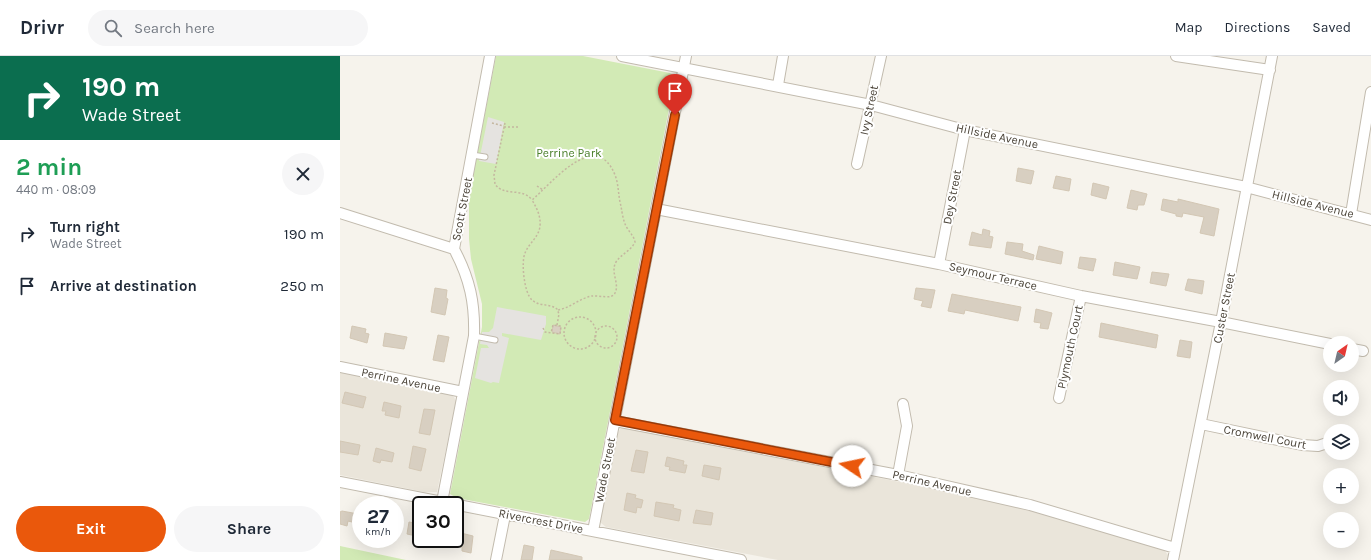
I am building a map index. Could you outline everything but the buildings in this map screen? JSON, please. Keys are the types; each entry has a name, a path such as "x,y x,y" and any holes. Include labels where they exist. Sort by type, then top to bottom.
{"street":[{"name":"Scott Street","path":"443,496 474,336 475,313 466,271 454,249 490,56"},
{"name":"Hillside Avenue","path":"622,56 778,85 871,105 965,130 1246,187 1371,220"},
{"name":"Wade Street","path":"593,531 686,56"},
{"path":"778,85 783,56"},
{"name":"Ivy Street","path":"857,164 881,56"},
{"path":"1176,56 1270,70"},
{"name":"Custer Street","path":"1173,560 1221,322 1272,56"},
{"path":"1350,214 1371,92"},
{"name":"Dey Street","path":"939,264 965,130"},
{"name":"Seymour Terrace","path":"656,209 939,264 1081,296 1323,343"},
{"path":"340,213 454,249"},
{"name":"Plymouth Court","path":"1059,398 1081,296"},
{"path":"1359,350 1363,351"},
{"name":"Perrine Avenue","path":"340,367 463,392"},
{"path":"898,475 907,426 904,404"},
{"name":"Perrine Avenue","path":"615,420 898,475 1030,505 1175,548"},
{"name":"Cromwell Court","path":"1200,424 1302,445 1318,446 1323,444"},
{"name":"Rivercrest Drive","path":"340,482 412,496"},
{"name":"Rivercrest Drive","path":"464,507 741,560"},
{"path":"496,560 505,515"}],"lane":[{"path":"472,155 485,157"},
{"path":"474,336 495,340"}],"path":[{"path":"492,123 504,126 519,127"},
{"path":"505,123 494,175 495,184 502,190 525,194 532,200 539,216 540,227 524,256 523,268 526,288 529,297 534,302 541,305 551,305 558,310"},
{"path":"532,200 560,173 574,163 594,156 600,158 615,174 625,224 635,240 633,247 619,258 614,267 616,290 614,294 611,296 590,297 558,310"},
{"path":"537,186 543,190"},
{"path":"557,325 558,310"},
{"path":"595,335 591,344 582,348 573,347 566,340 564,331 565,326 572,319 582,317 587,318 594,325 595,335 598,345 607,349 615,344 617,340 615,330 611,327 601,327 595,335"},
{"path":"551,333 553,325 557,325"},
{"path":"557,325 561,326 561,330 564,331"},
{"path":"543,328 545,332 560,334 561,330"}],"shaded area":[{"path":"488,117 504,122 496,164 479,161"},
{"path":"497,307 546,316 546,324 541,340 502,333 502,336 509,338 499,383 491,383 475,378 481,348 489,348 487,345 480,344 482,332 489,332 493,328"},
{"path":"340,372 450,394 454,397 456,401 437,492 424,492 340,475"},
{"path":"625,428 1017,505 1164,550 1168,555 1167,560 778,560 606,527 601,523 601,518 618,433 620,429"}],"green space":[{"name":"Perrine Park","path":"496,56 583,56 670,73 675,78 589,519 585,522 464,499 464,496 454,496 450,494 482,327 482,304 471,259 469,239 469,197"},
{"path":"340,546 406,560 340,560"}],"route":[{"path":"675,115 615,420 852,466"}]}
